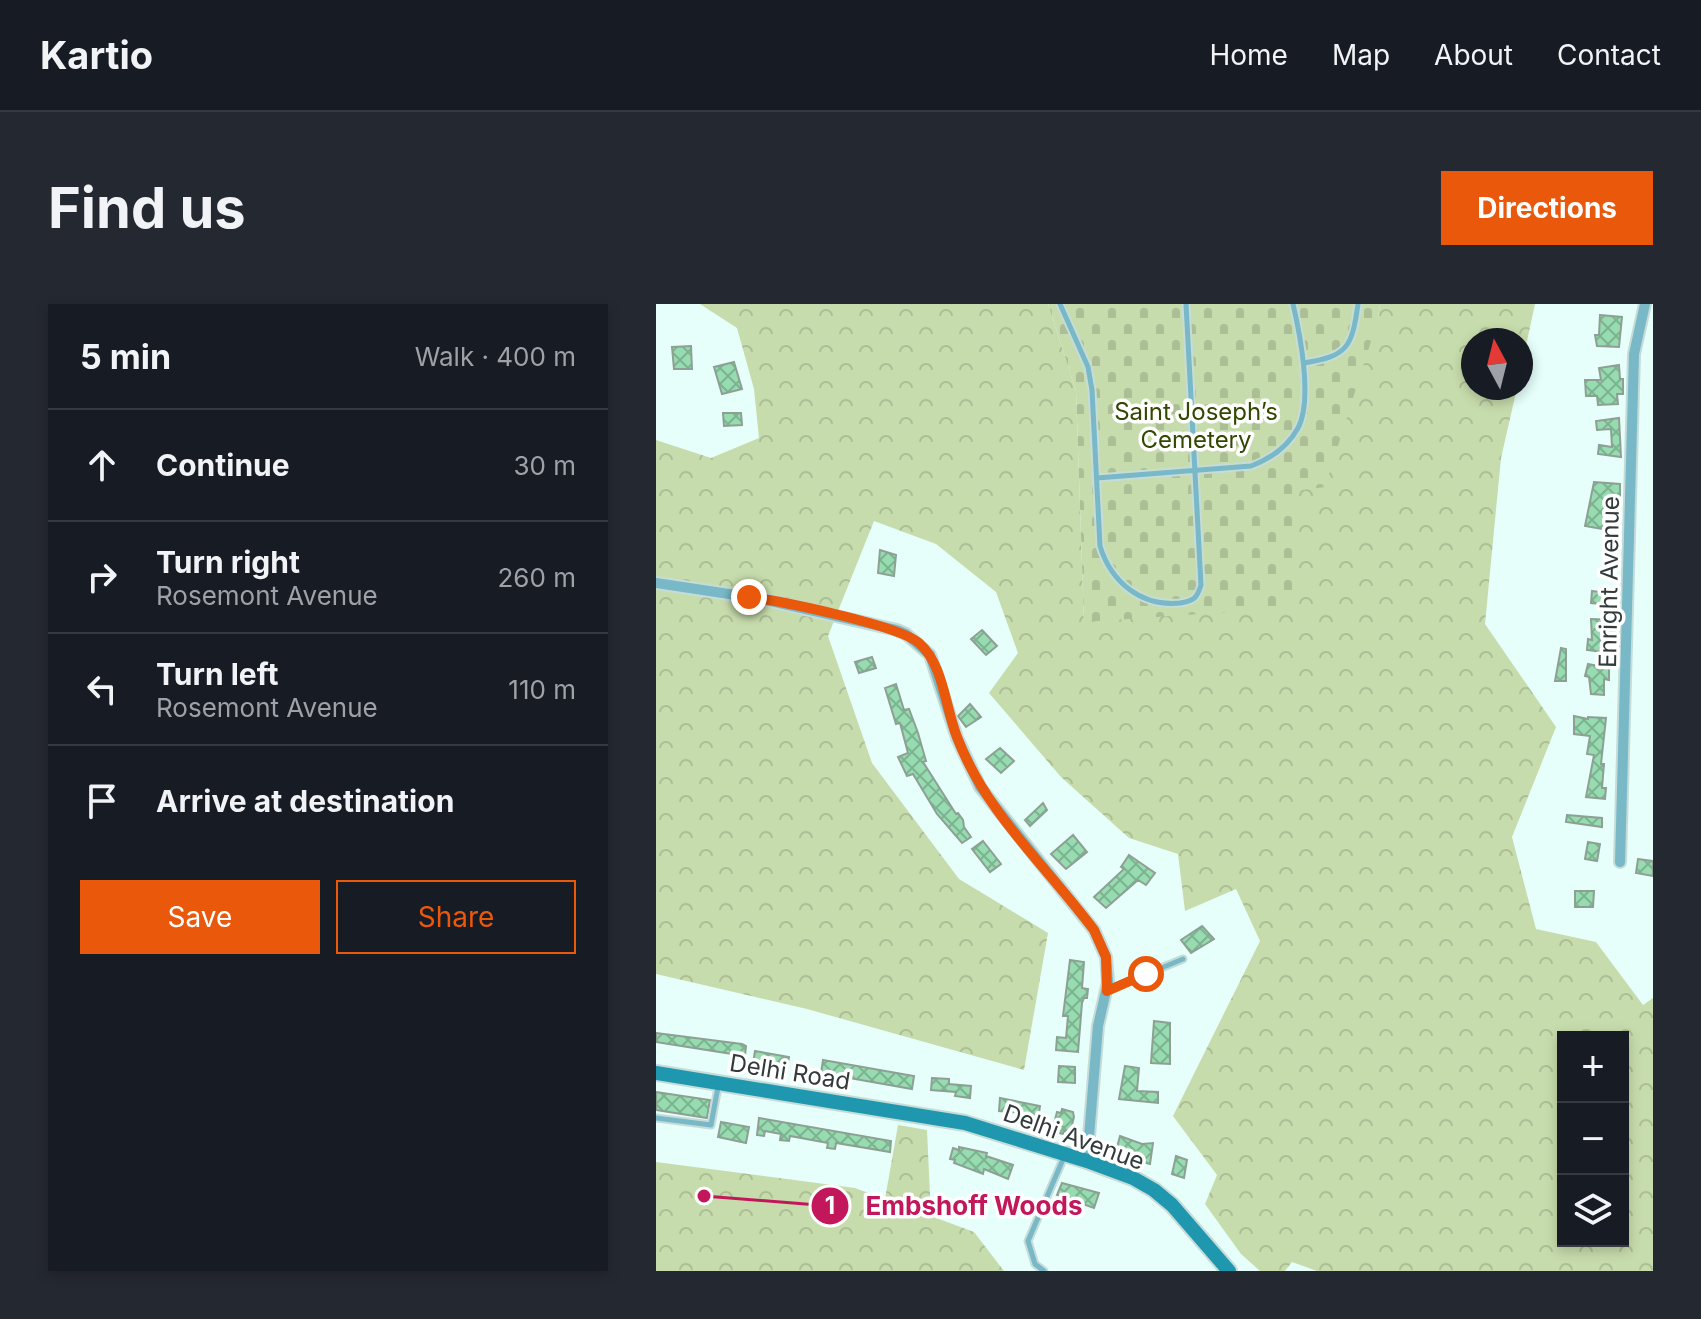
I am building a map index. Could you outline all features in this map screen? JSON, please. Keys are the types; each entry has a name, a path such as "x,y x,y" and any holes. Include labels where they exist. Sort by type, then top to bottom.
{"street":[{"name":"Enright Avenue","path":"1620,862 1634,354 1645,304"},
{"path":"656,583 777,602 897,630 919,643 930,655 957,738 980,787 1094,930 1106,957 1107,991 1097,1033 1087,1161"},
{"name":"Delhi Road","path":"656,1073 917,1114"},
{"name":"Delhi Avenue","path":"917,1114 991,1130 1133,1178 1172,1205 1229,1271"}],"lane":[{"path":"1060,304 1088,367 1092,390 1100,546 1104,559 1119,580 1139,597 1153,603 1192,601 1198,596 1201,585 1186,304"},
{"path":"1097,478 1251,466 1268,460 1300,426 1305,395 1304,363 1293,304"},
{"path":"1304,363 1339,355 1349,346 1355,330 1358,304"},
{"path":"1107,991 1183,959"},
{"path":"656,1118 711,1125 719,1083"},
{"path":"1044,1271 1035,1264 1028,1241 1065,1154"}],"green space":[{"path":"700,304 1048,304 1076,391 1084,622 1294,490 1378,319 1380,304 1535,304 1530,328 1461,328 1461,400 1514,400 1501,458 1485,624 1556,727 1512,837 1536,929 1596,942 1643,1005 1653,998 1653,1271 1317,1271 1292,1262 1285,1271 1260,1271 1241,1254 1205,1204 1217,1175 1173,1116 1260,941 1236,889 1185,911 1178,854 1129,838 1061,777 989,693 1018,653 996,592 936,544 874,521 828,636 872,763 959,879 1048,933 1024,1070 807,1009 656,974 656,440 711,458 759,438 754,389 737,328"},
{"name":"Saint Joseph’s Cemetery","path":"1048,304 1380,304 1378,319 1325,487 1294,491 1299,607 1084,622 1076,391"},
{"path":"898,1125 927,1130 931,1216 974,1232 1004,1271 656,1271 656,1162 855,1188 885,1199"}],"building":[{"path":"1600,315 1622,317 1619,347 1597,346 1595,335 1599,335"},
{"path":"691,346 692,369 674,369 672,347"},
{"path":"734,362 742,389 722,394 714,367"},
{"path":"1619,365 1623,394 1617,394 1618,404 1598,405 1597,396 1586,396 1585,380 1601,380 1599,368"},
{"path":"723,413 741,413 742,425 724,426"},
{"path":"1619,418 1621,457 1598,454 1599,445 1612,447 1611,429 1597,430 1596,421"},
{"path":"1594,482 1620,484 1620,497 1612,496 1614,531 1585,526"},
{"path":"880,550 896,555 894,576 878,573"},
{"path":"1592,591 1615,594 1613,605 1591,603"},
{"path":"1591,619 1616,620 1615,632 1611,632 1610,653 1587,650 1588,639 1592,640"},
{"path":"982,630 997,646 986,655 971,639"},
{"path":"1561,648 1566,649 1566,681 1555,681"},
{"path":"872,657 876,668 859,673 855,662"},
{"path":"1588,664 1609,668 1609,680 1604,679 1604,695 1591,694 1589,677 1585,676"},
{"path":"896,684 904,710 909,709 918,733 926,761 923,762 963,820 971,837 962,843 937,814 913,774 907,776 898,757 908,753 900,723 896,724 885,688"},
{"path":"970,704 981,717 966,727 958,716"},
{"path":"1574,716 1606,718 1601,764 1604,764 1602,788 1606,788 1605,799 1586,797 1594,755 1587,754 1590,736 1574,734"},
{"path":"1000,748 1014,761 1001,773 986,759"},
{"path":"1043,803 1047,810 1030,826 1025,820"},
{"path":"1567,815 1602,818 1602,827 1566,822"},
{"path":"1073,835 1087,852 1066,869 1051,854"},
{"path":"983,841 1001,864 990,872 972,849"},
{"path":"1588,842 1600,844 1597,861 1585,859"},
{"path":"1129,855 1155,873 1146,885 1138,880 1106,908 1094,897 1124,869 1121,867"},
{"path":"1638,859 1653,861 1653,876 1636,873"},
{"path":"1575,891 1594,891 1593,907 1575,907"},
{"path":"1202,926 1214,939 1191,953 1181,940"},
{"path":"1070,960 1084,962 1082,988 1088,989 1087,998 1082,1003 1078,1052 1056,1050 1057,1037 1066,1038 1068,1016 1063,1016"},
{"path":"1154,1021 1170,1023 1170,1064 1151,1063"},
{"path":"656,1033 742,1044 746,1046 745,1056 656,1042"},
{"path":"755,1051 789,1057 786,1075 776,1074 774,1067 753,1064"},
{"path":"823,1060 914,1076 912,1089 821,1073"},
{"path":"1059,1066 1075,1067 1075,1083 1058,1082"},
{"path":"1125,1066 1139,1068 1137,1091 1158,1092 1158,1103 1119,1099"},
{"path":"932,1078 949,1079 949,1084 971,1086 970,1098 955,1096 956,1092 931,1090"},
{"path":"656,1092 710,1100 707,1118 656,1110"},
{"path":"1000,1098 1040,1106 1038,1119 1022,1117 1023,1113 999,1111"},
{"path":"1062,1109 1073,1112 1074,1117 1070,1132 1064,1131 1063,1134 1052,1131 1057,1112 1061,1113"},
{"path":"759,1118 891,1141 890,1152 836,1143 835,1149 827,1148 828,1143 790,1136 789,1141 780,1140 781,1134 765,1131 764,1136 757,1135"},
{"path":"721,1122 749,1127 746,1143 718,1137"},
{"path":"1120,1136 1142,1144 1153,1143 1150,1164 1115,1155"},
{"path":"959,1147 987,1153 986,1156 1013,1165 1008,1179 984,1169 983,1174 954,1163 955,1160 950,1159 953,1148 959,1150"},
{"path":"1176,1156 1187,1160 1184,1178 1172,1174"},
{"path":"1062,1183 1099,1193 1094,1208 1057,1195"}],"place":[{"name":"Embshoff Woods","path":"704,1196"}],"route":[{"path":"749,597 897,630 919,643 930,655 957,738 980,787 1094,930 1106,957 1107,991 1146,974"}]}
